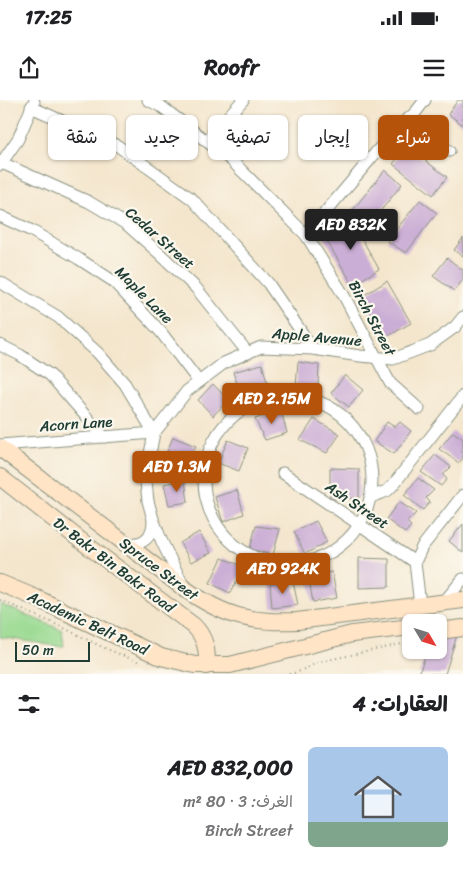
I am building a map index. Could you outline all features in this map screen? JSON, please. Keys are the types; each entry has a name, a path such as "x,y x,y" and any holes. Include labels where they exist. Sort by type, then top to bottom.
{"street":[{"name":"Birch Street","path":"148,100 162,103 231,160 306,235 343,294 390,383 419,409"},
{"path":"206,141 243,100"},
{"path":"412,115 426,100"},
{"path":"1,164 18,139 33,103 118,146 192,199 268,283 313,349"},
{"path":"306,235 378,150"},
{"name":"Cedar Street","path":"1,164 89,202 126,224 196,288 248,353"},
{"name":"Maple Lane","path":"0,216 32,231 113,282 160,331 199,382"},
{"path":"0,282 58,317 98,353 125,384 154,433"},
{"name":"Apple Avenue","path":"185,589 162,542 153,518 148,501 146,482 154,433 187,391 224,363 260,347 313,349 393,359 430,345 455,327 463,318"},
{"path":"0,345 20,355 50,375 104,437"},
{"path":"288,396 312,399 335,410 358,433 366,448 372,472 371,497 360,525 343,544 322,557 298,564 273,563 250,556 230,541 214,521 206,498 204,473 210,449 223,428 241,411 263,400 288,396"},
{"path":"371,497 387,491 393,485 463,396"},
{"name":"Acorn Lane","path":"0,446 154,433"},
{"name":"Spruce Street","path":"0,446 185,589 210,605 234,616 274,622 297,621 463,600"},
{"name":"Ash Street","path":"282,473 415,562"},
{"name":"Dr Bakr Bin Bakr Road","path":"0,476 84,543 194,626 205,643 206,666"},
{"path":"420,605 415,562 422,547 463,495"},
{"path":"124,542 139,544 144,540 151,532 153,518"},
{"path":"444,602 463,579"},
{"name":"Academic Belt Road","path":"0,583 161,657 206,666 230,665 352,634 402,627"},
{"name":"Academic Belt Road","path":"0,593 161,667 193,673 238,671 364,640 402,635"},
{"path":"448,622 463,620"},
{"path":"448,630 463,628"}],"path":[{"path":"0,600 145,665"},
{"path":"289,674 319,662 402,644"}],"green space":[{"path":"0,604 62,630 64,646 0,637"}],"building":[{"path":"458,100 463,100 463,125 448,114"},
{"path":"396,160 425,160 447,177 433,195 393,164"},
{"path":"385,170 402,184 371,223 352,211"},
{"path":"420,200 437,213 406,253 387,241"},
{"path":"349,216 379,269 353,285 322,233"},
{"path":"463,238 463,256 454,250"},
{"path":"447,258 463,270 463,280 454,291 433,276"},
{"path":"387,281 411,323 385,338 361,297"},
{"path":"298,362 319,365 318,387 296,386"},
{"path":"262,364 270,392 243,401 233,372"},
{"path":"345,375 363,390 349,407 331,393"},
{"path":"213,384 228,400 213,416 198,400"},
{"path":"281,410 287,433 265,440 255,419"},
{"path":"314,419 340,434 327,453 300,440"},
{"path":"387,422 395,427 400,422 411,431 394,454 374,441"},
{"path":"453,432 463,439 463,450 461,452 463,458 459,463 439,449"},
{"path":"173,437 196,446 186,466 165,457"},
{"path":"228,440 248,448 239,471 218,463"},
{"path":"435,455 451,467 443,475 447,479 441,486 421,472"},
{"path":"330,468 359,469 359,498 330,499"},
{"path":"418,478 434,490 426,498 430,502 423,510 404,495"},
{"path":"185,480 188,502 169,505 164,484"},
{"path":"237,490 244,514 223,522 215,497"},
{"path":"399,502 416,513 407,522 411,526 405,533 386,519"},
{"path":"316,521 327,542 305,554 294,532"},
{"path":"463,524 463,553 449,541"},
{"path":"256,526 280,529 273,555 250,549"},
{"path":"199,532 211,553 191,562 180,543"},
{"path":"222,558 245,567 230,593 210,583"},
{"path":"359,558 389,559 389,587 359,588"},
{"path":"332,572 337,598 313,602 308,574"},
{"path":"293,582 298,605 272,608 270,583"},
{"path":"458,632 445,674 419,674 424,659 448,659 448,634"}]}
